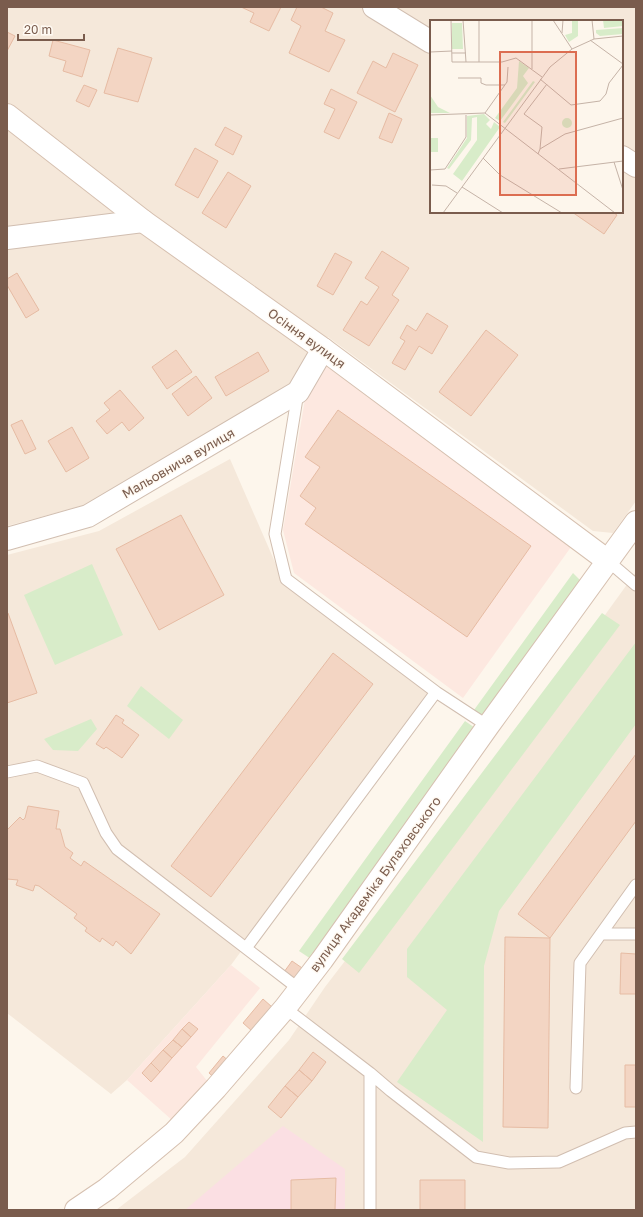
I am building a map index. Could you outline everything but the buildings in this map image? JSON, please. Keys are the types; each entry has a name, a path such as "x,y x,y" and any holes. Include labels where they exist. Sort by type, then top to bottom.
{"street":[{"path":"374,7 430,41"},
{"name":"Осіння вулиця","path":"7,116 143,221 322,349 608,561"},
{"path":"623,158 636,166"},
{"path":"7,238 143,221"},
{"path":"298,392 322,349"},
{"name":"Мальовнича вулиця","path":"7,539 88,516 298,392"},
{"name":"вулиця Академіка Булаховського","path":"76,1210 107,1189 174,1133 216,1088 285,1008 326,954 488,726 636,522"}],"lane":[{"path":"298,392 275,534 286,579 436,692 488,726"},
{"path":"608,561 636,585"},
{"path":"246,948 436,692"},
{"path":"7,772 37,766 83,784 106,833 117,849 299,989"},
{"path":"576,1088 580,962 636,885"},
{"path":"601,934 636,934"},
{"path":"285,1008 476,1157 509,1163 559,1162 625,1132 636,1132"},
{"path":"370,1073 370,1210"}],"shaded area":[{"path":"7,7 636,7 636,501 613,533 593,531 328,337 289,384 96,502 7,526"},
{"path":"326,366 571,547 463,698 294,573 283,530 305,399"},
{"path":"230,459 284,583 432,692 231,965 127,1080 111,1094 7,1013 7,555 99,531"},
{"path":"636,572 636,1210 116,1210 185,1157 289,1040 325,987 519,734"},
{"path":"231,965 260,988 196,1067 208,1082 173,1121 127,1080"},
{"path":"283,1126 345,1169 345,1210 185,1210"}],"green space":[{"path":"92,564 123,635 55,665 24,595"},
{"path":"573,573 586,586 489,720 474,710"},
{"path":"602,613 620,625 359,973 342,959"},
{"path":"636,642 636,724 499,911 484,966 483,1142 397,1082 447,1010 407,977 407,949"},
{"path":"141,686 183,720 169,739 127,706"},
{"path":"91,719 97,729 78,751 53,750 44,739"},
{"path":"465,721 481,732 311,959 299,951"}]}
